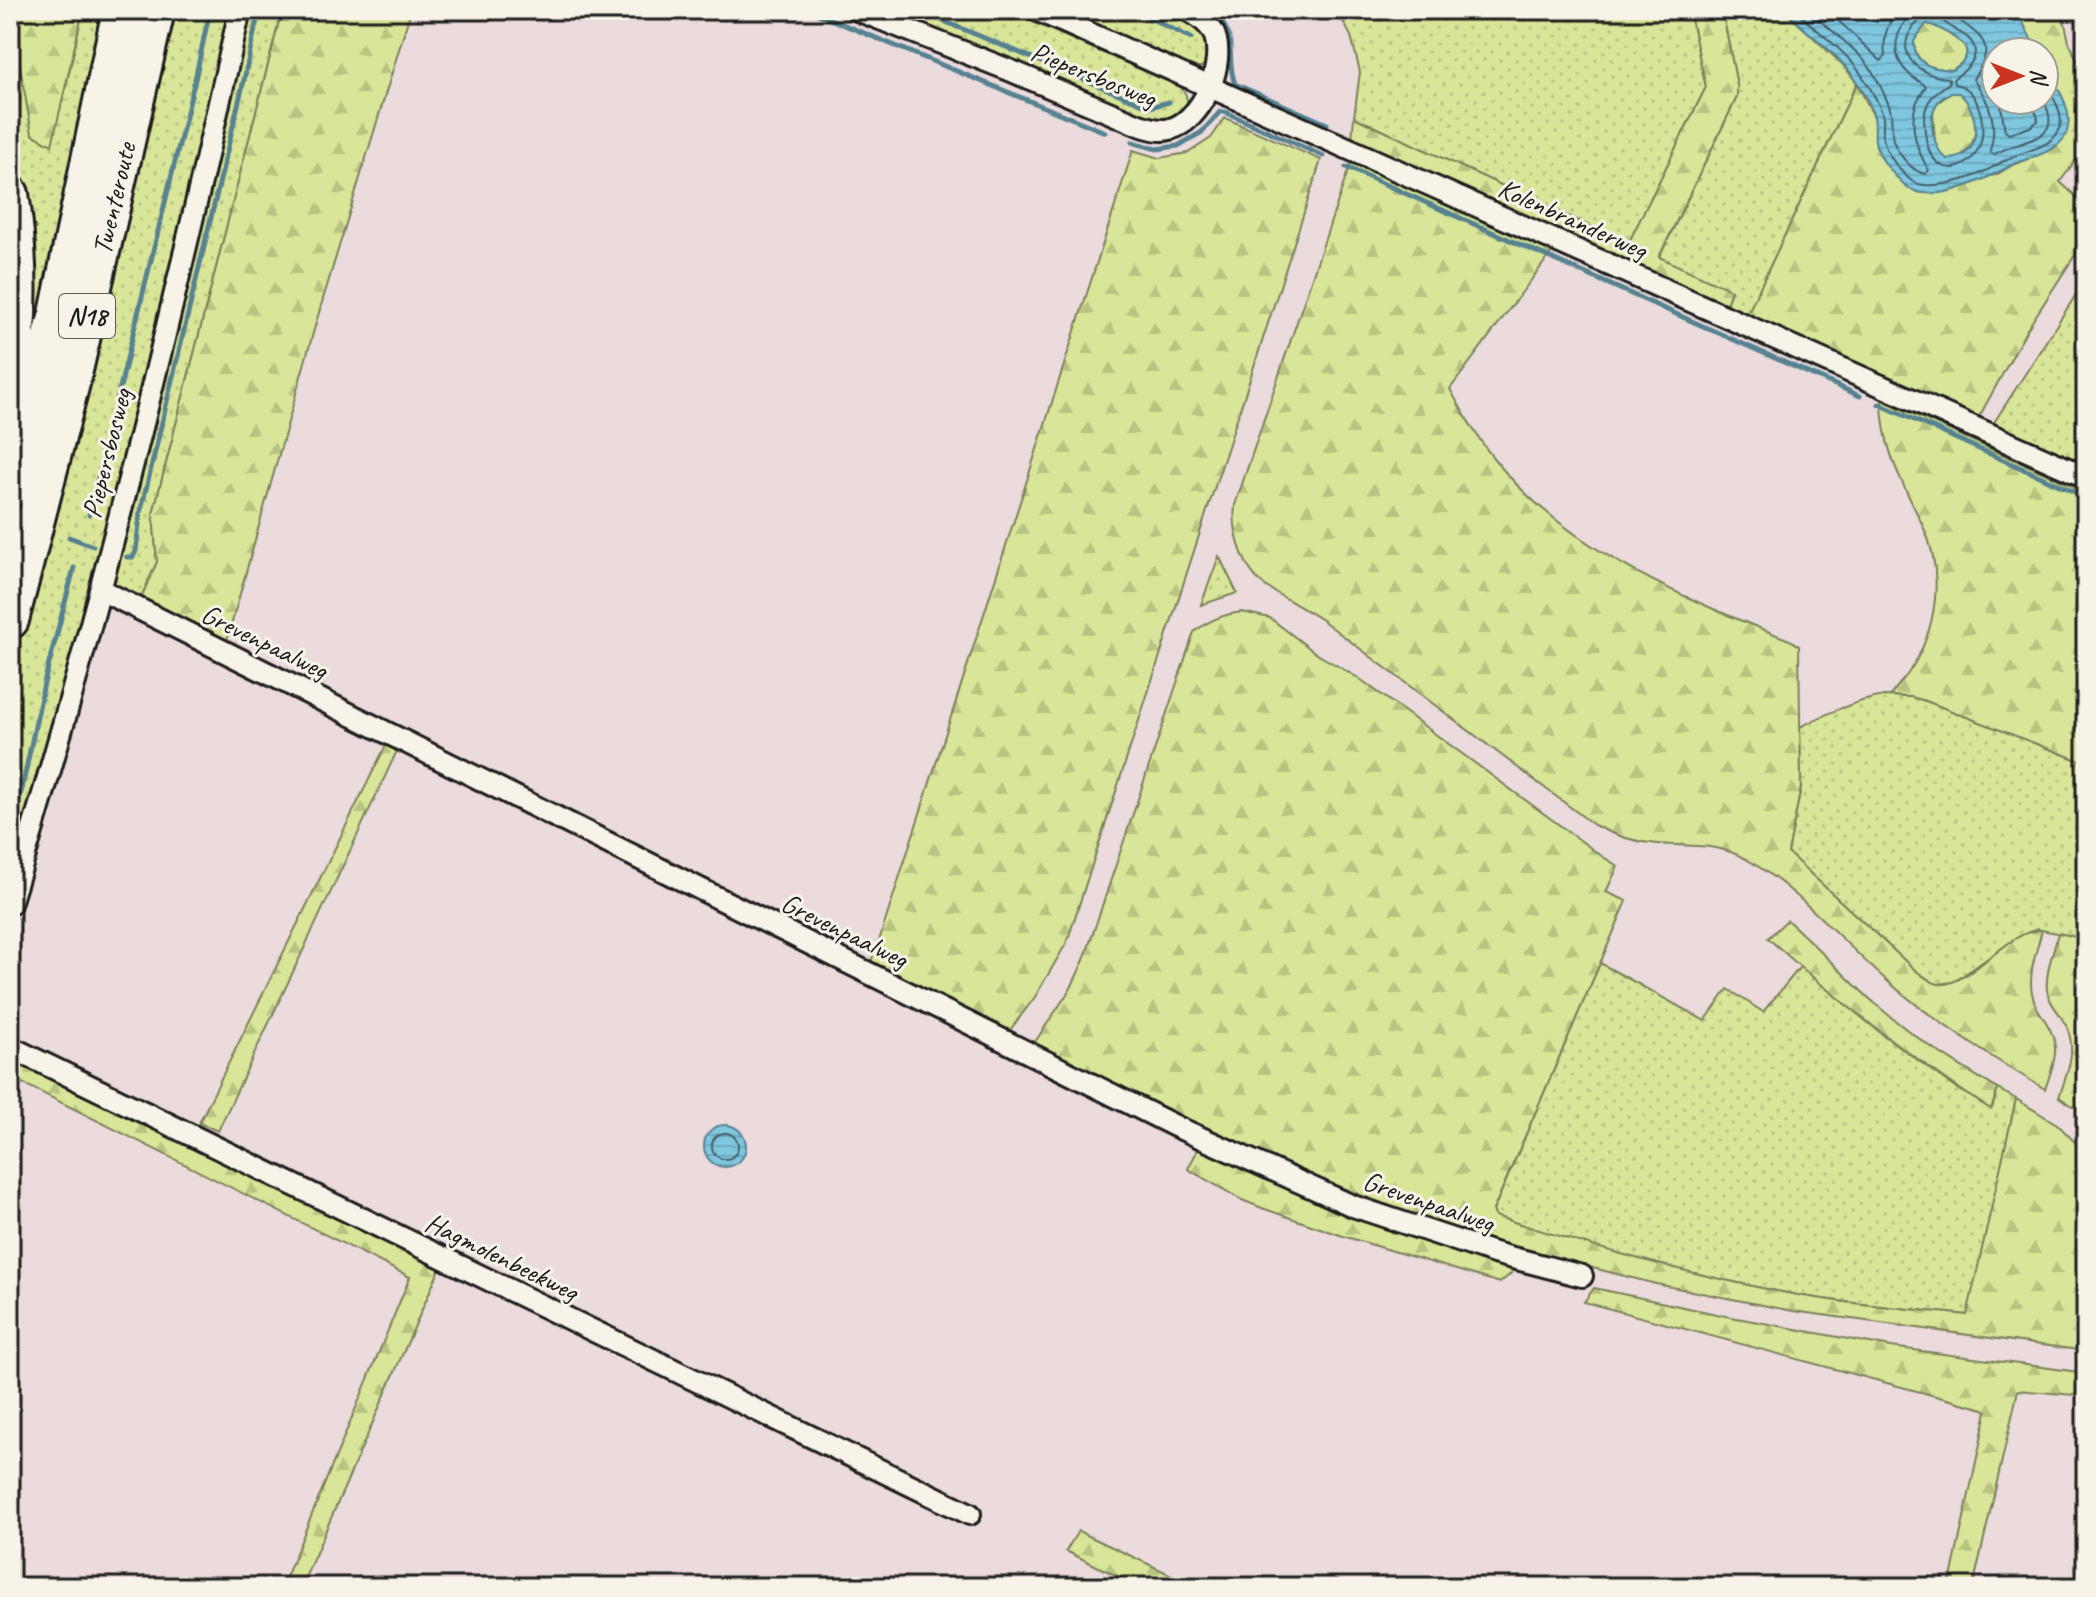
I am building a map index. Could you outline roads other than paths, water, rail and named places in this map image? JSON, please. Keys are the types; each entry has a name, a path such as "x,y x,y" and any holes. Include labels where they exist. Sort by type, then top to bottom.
{"highway":[{"name":"Twenteroute","path":"10,489 58,314 121,10"},
{"name":"Twenteroute","path":"10,620 72,379 156,10"},
{"name":"N18","path":"10,194 18,315 10,386"}],"street":[{"name":"Piepersbosweg","path":"10,904 101,590 195,211 240,10"},
{"name":"Piepersbosweg","path":"857,10 1139,125 1156,129 1170,129 1186,121 1212,87"},
{"name":"Kolenbranderweg","path":"1037,10 2086,477"},
{"path":"1187,10 1198,15 1216,39 1218,58 1212,87"},
{"name":"Grevenpaalweg","path":"101,590 1177,1127 1353,1206 1494,1253 1582,1276"},
{"name":"Hagmolenbeekweg","path":"10,1047 970,1514"}],"water":[{"path":"1784,10 2017,10 2029,36 1980,36 1980,116 2060,116 2060,92 2069,119 2068,127 2060,143 2053,148 1973,184 1930,194 1917,192 1897,177 1879,154 1873,112 1855,79 1839,60","holes":["1926,24 1964,45 1964,59 1952,70 1931,67 1917,56 1914,41","1959,93 1972,111 1975,133 1968,152 1947,159 1935,142 1933,111 1942,98"]},
{"path":"725,1125 740,1131 746,1146 740,1161 725,1167 710,1161 704,1146 710,1131"}],"waterway":[{"path":"89,515 210,10"},
{"path":"127,557 133,557 136,551 140,514 259,10"},
{"path":"808,10 1105,132"},
{"path":"917,10 1150,107 1169,102"},
{"path":"1133,10 1191,38"},
{"path":"1211,10 1229,37 1235,84 1327,124"},
{"path":"1132,142 1157,149 1178,146 1202,132 1220,112 1225,112 1323,156"},
{"path":"1346,167 1860,396"},
{"path":"1879,404 2086,497"},
{"path":"69,537 93,546"},
{"path":"10,829 74,568"}]}
